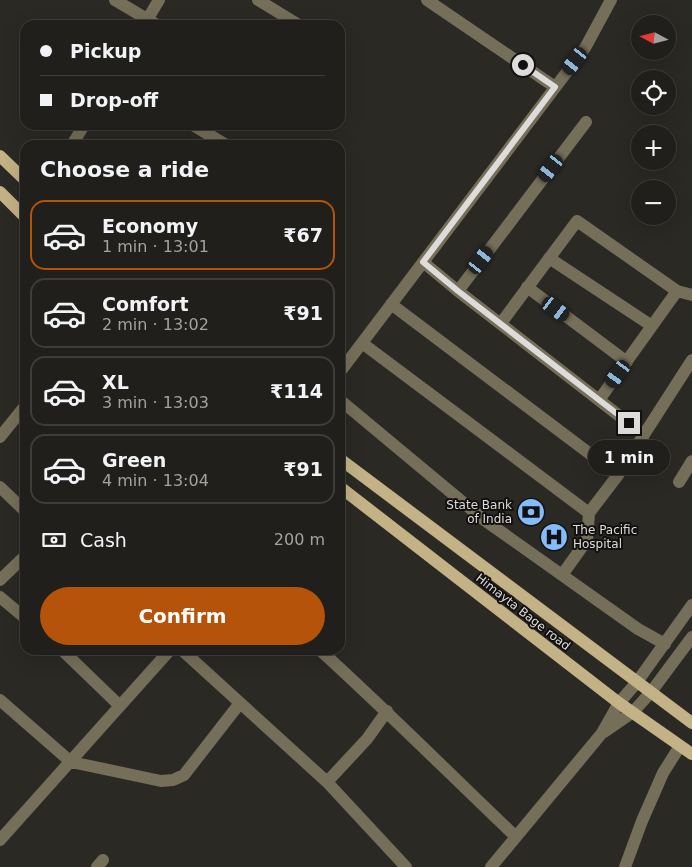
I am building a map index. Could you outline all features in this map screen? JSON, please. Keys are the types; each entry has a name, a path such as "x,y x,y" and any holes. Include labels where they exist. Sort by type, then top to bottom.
{"main road":[{"path":"0,156 20,175"},
{"path":"0,192 20,212"},
{"path":"345,463 692,723"},
{"name":"Himayta Bage road","path":"345,491 619,703 692,754"}],"street":[{"path":"115,0 145,20"},
{"path":"150,20 159,0"},
{"path":"258,0 290,20"},
{"path":"427,0 555,87"},
{"path":"345,365 585,48 611,0"},
{"path":"458,291 586,122"},
{"path":"200,130 218,140"},
{"path":"501,323 577,221 677,291 692,295"},
{"path":"549,258 652,326"},
{"path":"423,262 644,435"},
{"path":"527,287 627,362"},
{"path":"599,400 677,291"},
{"path":"391,304 618,475"},
{"path":"362,343 589,513"},
{"path":"562,575 587,540 589,513 618,475 692,360"},
{"path":"345,404 483,519 638,629 664,644"},
{"path":"0,438 20,412"},
{"path":"679,482 692,461"},
{"path":"0,487 20,505"},
{"path":"0,580 20,561"},
{"path":"0,597 20,614"},
{"path":"491,867 602,733 619,703 637,682 692,605"},
{"path":"602,733 634,712 692,637"},
{"path":"67,655 120,706"},
{"path":"0,840 166,655"},
{"path":"187,655 326,782 406,867"},
{"path":"325,655 387,711 429,755 516,837"},
{"path":"0,700 71,762 161,781 173,780 184,775 240,703"},
{"path":"326,782 367,739 387,711"},
{"path":"625,867 663,773 680,746"}],"place":[{"name":"State Bank of India","path":"531,512"},
{"name":"The Pacific Hospital","path":"554,537"}],"route":[{"path":"523,65 555,87 423,262 629,423"}]}
